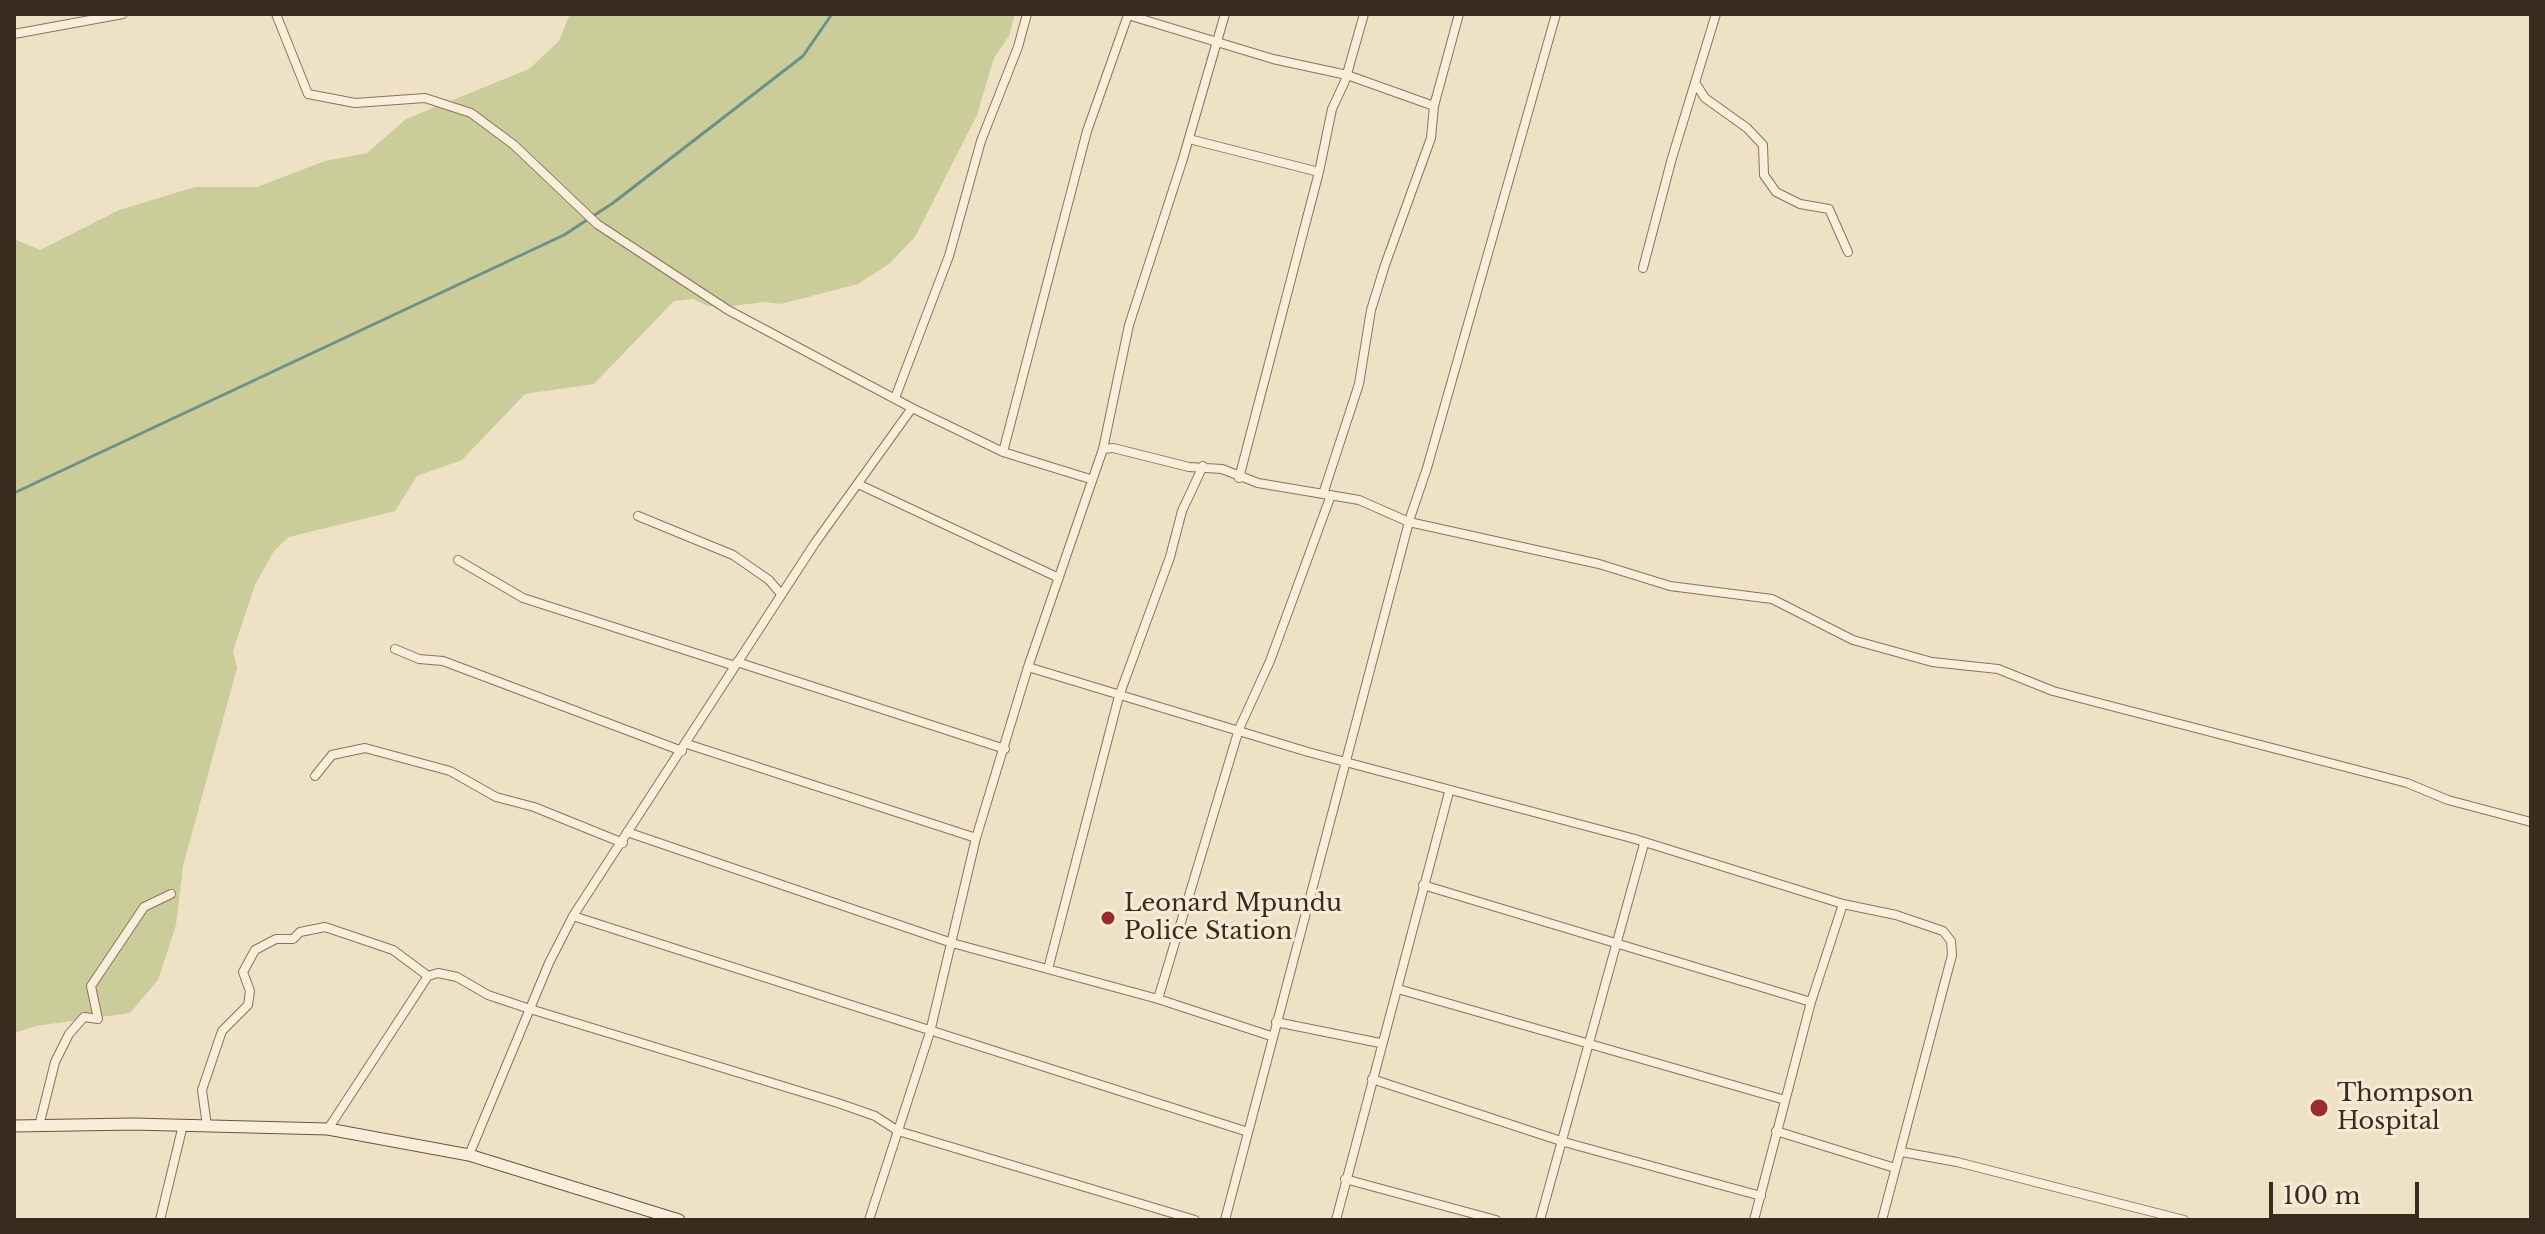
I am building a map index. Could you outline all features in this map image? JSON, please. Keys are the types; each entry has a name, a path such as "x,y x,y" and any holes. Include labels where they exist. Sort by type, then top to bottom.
{"street":[{"path":"14,34 123,14"},
{"path":"276,14 308,94 341,103 425,98 471,113 514,145 597,224 728,310 912,408 1003,452 1090,479"},
{"path":"895,398 949,256 981,141 1018,47 1027,14"},
{"path":"1003,452 1087,131 1128,14 1216,42 1347,75 1434,106"},
{"path":"869,1220 930,1032 976,838 1028,667 1090,479 1103,449 1129,325 1189,139 1225,14"},
{"path":"1239,478 1319,172 1332,109 1347,75 1364,14"},
{"path":"1158,999 1239,729 1270,661 1327,494 1359,384 1371,310 1431,138 1434,106 1459,14"},
{"path":"1225,1220 1271,1036 1333,801 1348,760 1409,522 1556,14"},
{"path":"1643,268 1679,134 1716,14"},
{"path":"1696,84 1705,98 1747,128 1763,145 1764,175 1776,192 1800,204 1829,209 1848,252"},
{"path":"1189,139 1319,172"},
{"path":"469,1155 573,916 781,594 912,408"},
{"path":"1103,449 1113,448 1189,467 1222,469 1239,478 1359,500 1409,522 1599,564 1670,586 1772,599 1853,640 1932,662 1998,669 2053,691 2407,783 2448,800 2531,822"},
{"path":"1048,969 1119,696 1170,557 1182,511 1203,466"},
{"path":"858,484 1059,578"},
{"path":"638,516 733,555 769,580 781,594"},
{"path":"458,560 523,598 1005,749"},
{"path":"395,649 419,659 443,661 684,748 976,838"},
{"path":"1028,667 1449,792 1644,844 1943,931 1951,941 1952,955 1882,1220"},
{"path":"315,776 332,755 365,748 450,771 496,797 534,807 623,843"},
{"path":"1336,1220 1380,1043 1398,989 1449,792"},
{"path":"627,832 952,943 1158,999 1271,1036"},
{"path":"1540,1220 1644,844"},
{"path":"1423,885 1811,1002"},
{"path":"39,1126 55,1062 69,1034 84,1017 98,1019 91,986 144,907 171,894"},
{"path":"1754,1220 1811,1002 1843,904"},
{"path":"573,916 1248,1132"},
{"path":"207,1126 202,1090 222,1031 248,1005 250,991 243,972 255,950 276,939 293,939 300,932 325,927 393,950 428,976"},
{"path":"328,1129 428,976 438,973 457,977 488,995 530,1009 838,1103 875,1116 898,1131 1195,1220"},
{"path":"1398,989 1589,1041 1785,1100"},
{"path":"1276,1022 1380,1043"},
{"path":"1372,1079 1564,1142 1761,1196"},
{"path":"160,1220 183,1125"},
{"path":"14,1126 183,1125 328,1129 469,1155 679,1220"},
{"path":"1776,1131 1895,1168"},
{"path":"1902,1152 1957,1162 2184,1220"},
{"path":"1345,1179 1496,1220"}],"green space":[{"path":"570,14 1015,14 1009,36 994,58 977,115 915,237 889,264 858,284 781,304 764,302 725,307 708,306 693,299 674,301 594,384 525,394 462,460 417,476 395,511 289,537 274,551 255,585 233,651 237,668 183,866 176,925 158,980 130,1013 36,1026 14,1033 14,239 40,250 119,210 195,187 257,187 325,161 367,153 406,119 529,69 559,41"}],"waterway":[{"path":"14,493 564,235 613,203 803,56 832,14"}],"place":[{"name":"Leonard Mpundu Police Station","path":"1108,918"},
{"name":"Thompson Hospital","path":"2319,1108"}]}
